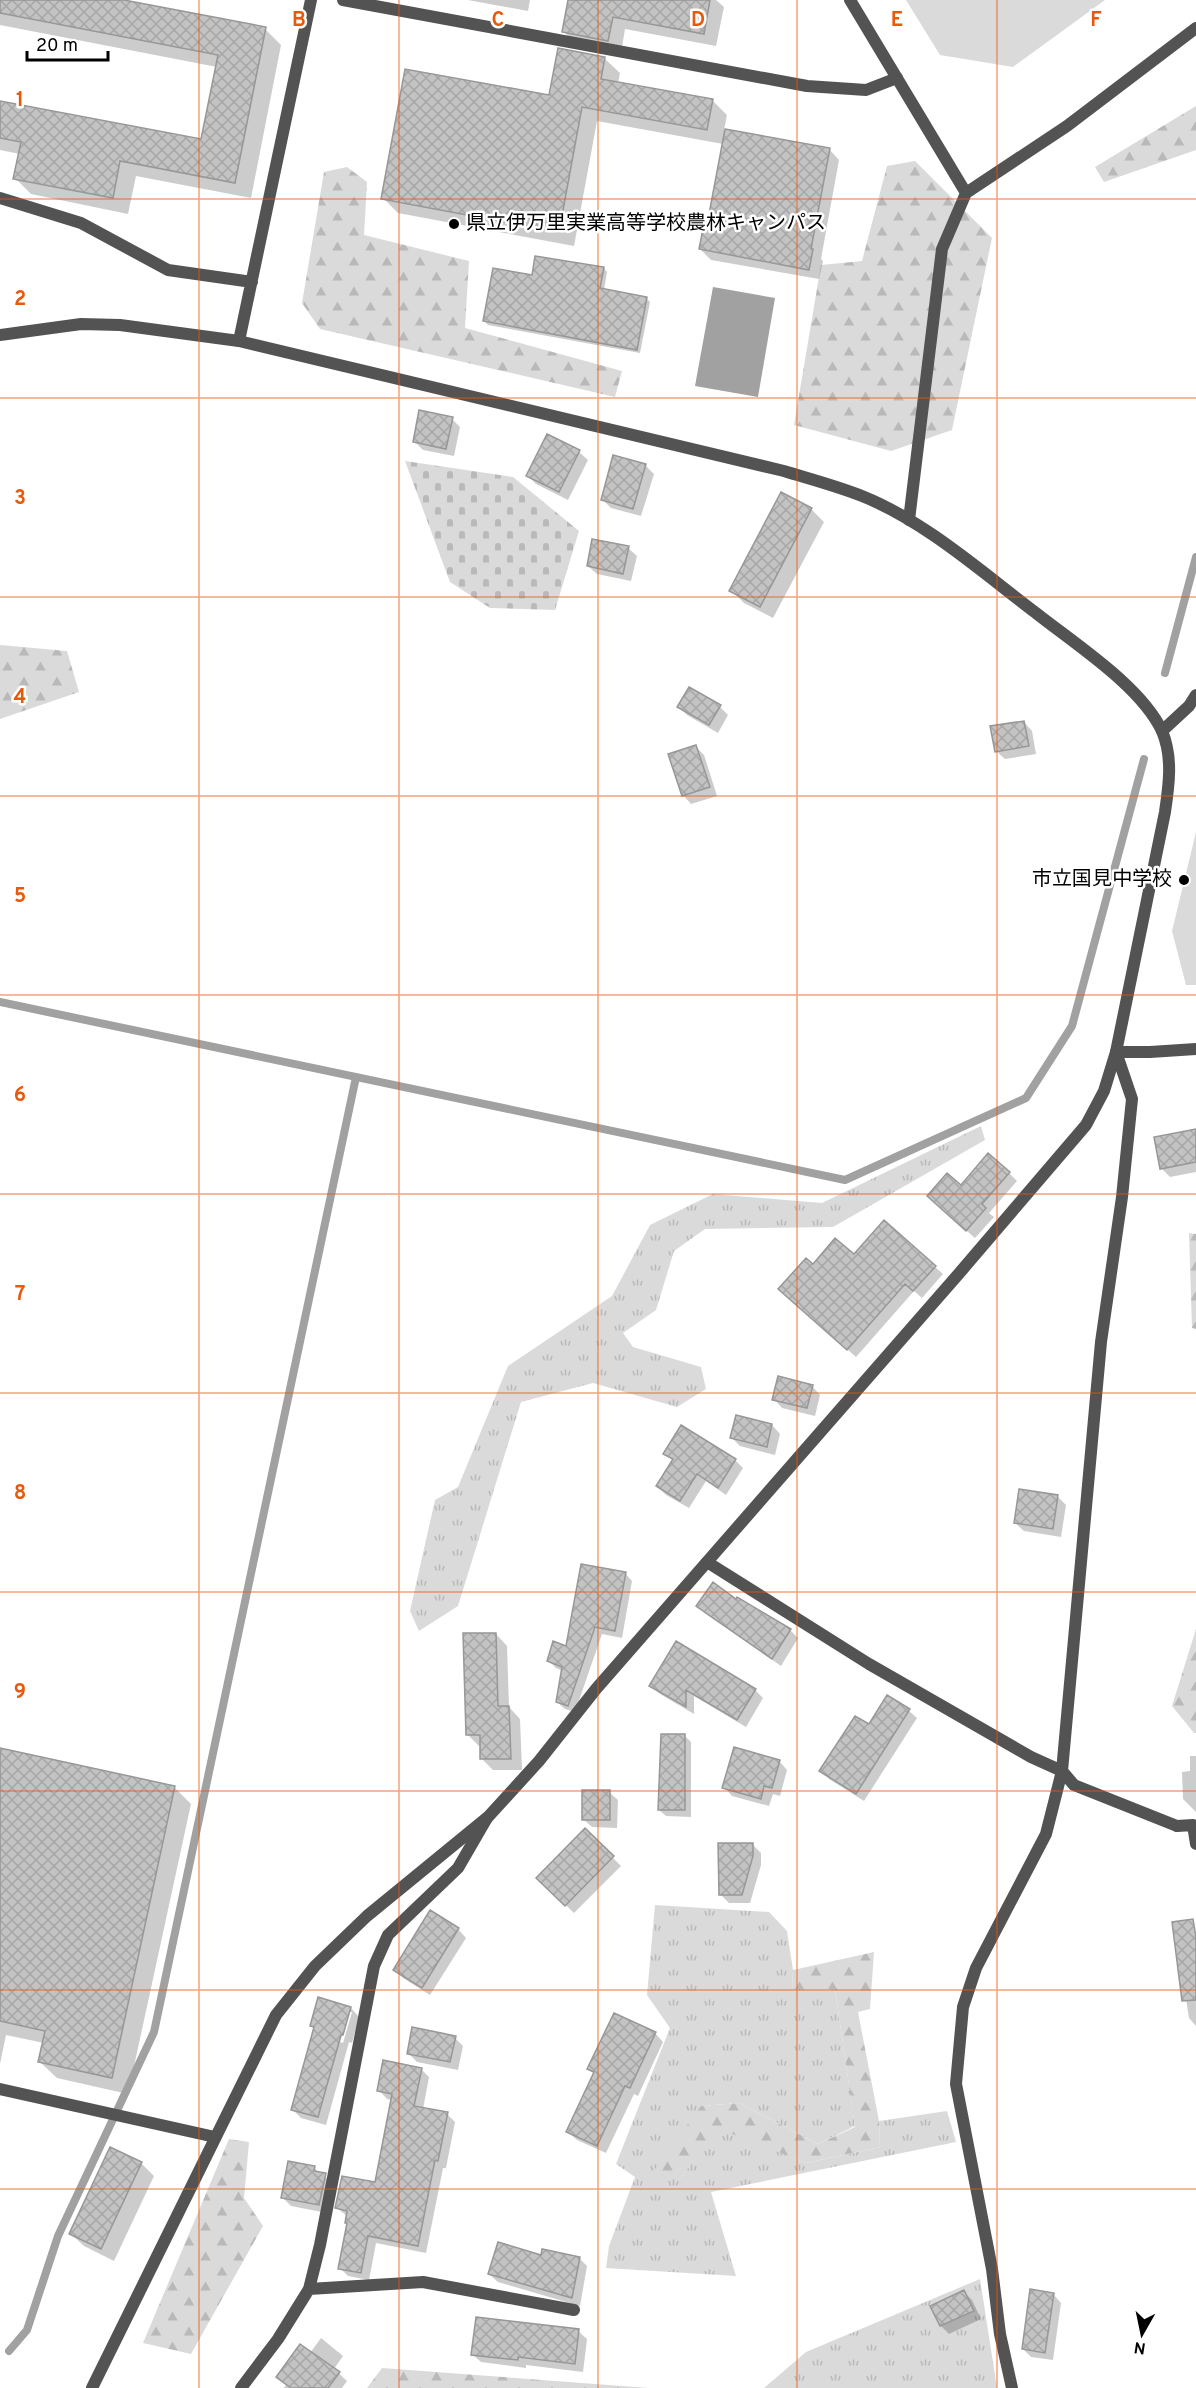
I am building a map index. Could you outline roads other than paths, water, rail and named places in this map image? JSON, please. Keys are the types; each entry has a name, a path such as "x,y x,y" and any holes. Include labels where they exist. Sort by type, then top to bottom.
{"street":[{"path":"239,341 311,0"},
{"path":"343,0 807,86 866,90 897,78"},
{"path":"850,0 966,193"},
{"path":"909,520 942,249 966,193 1067,126 1196,28"},
{"path":"0,198 81,223 168,270 252,282"},
{"path":"0,335 81,324 120,325 239,341 784,471 863,496 909,520 970,563 1116,675 1147,708 1162,731 1169,756 1169,782 1165,812 1116,1052 1104,1091 1086,1125 596,1689 540,1761 488,1817 367,1916 315,1966 276,2015 92,2388"},
{"path":"1162,731 1189,706 1196,695"},
{"path":"1116,1052 1196,1049"},
{"path":"1012,2388 1000,2334 992,2269 956,2084 963,2007 976,1968 1046,1834 1062,1771 1101,1342 1122,1197 1132,1099 1116,1052"},
{"path":"707,1562 869,1664 1031,1757 1062,1771 1074,1785 1177,1826 1193,1825 1196,1844"},
{"path":"241,2388 278,2339 309,2289 320,2245 375,1966 388,1935 458,1868 488,1817"},
{"path":"0,2090 215,2137"},
{"path":"309,2289 423,2282 574,2310"}],"waterway":[{"path":"1165,673 1196,557"},
{"path":"0,1002 845,1180 1026,1098 1072,1026 1144,759"},
{"path":"9,2351 27,2330 58,2236 154,2032 356,1077"}],"place":[{"name":"県立伊万里実業高等学校農林キャンパス","path":"454,224"},
{"name":"市立国見中学校","path":"1184,880"}]}
